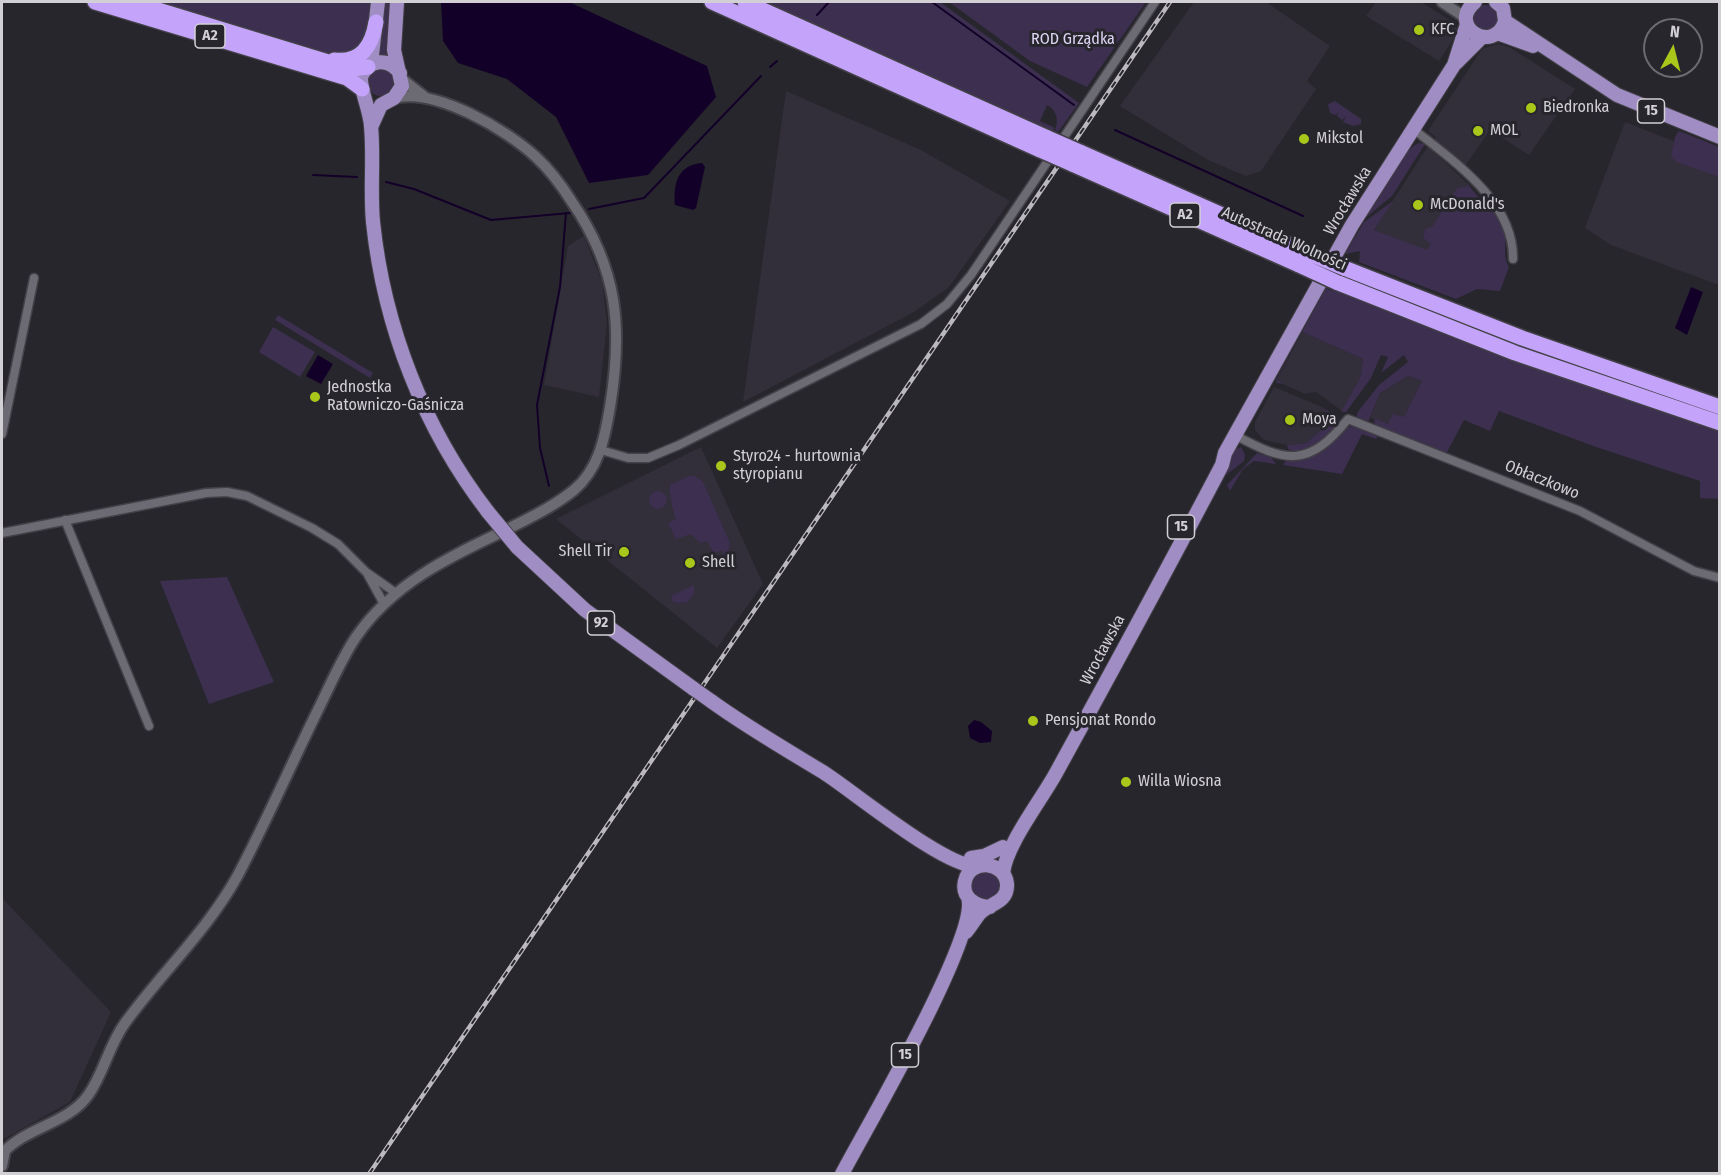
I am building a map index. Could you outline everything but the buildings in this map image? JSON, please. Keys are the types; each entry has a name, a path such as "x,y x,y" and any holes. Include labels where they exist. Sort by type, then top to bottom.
{"highway":[{"name":"A2","path":"94,2 347,78 364,92"},
{"name":"A2","path":"132,2 325,59 351,69 370,66"},
{"name":"Autostrada Wolności","path":"712,2 1044,144 1515,352 1719,423"},
{"name":"Autostrada Wolności","path":"745,2 1044,144"},
{"name":"A2","path":"325,59 347,61 360,56 371,43 376,22"},
{"name":"Autostrada Wolności","path":"1340,275 1719,407"}],"main road":[{"name":"92","path":"378,2 370,66 362,77 371,127 370,189 383,287 396,333 428,415 460,472 488,512 517,547 585,610 711,701 824,773 928,845 966,865 982,865"},
{"path":"397,2 393,50 401,76"},
{"name":"15","path":"1502,8 1497,33 1552,52"},
{"name":"15","path":"1502,8 1552,52 1617,95 1719,137"},
{"path":"1470,12 1473,33 1482,37 1497,33"},
{"name":"Wrocławska","path":"1454,65 1470,12"},
{"name":"Wrocławska","path":"1004,874 1019,834 1047,789 1145,607 1167,554 1216,462 1225,453 1352,225 1411,128 1454,65 1482,37"},
{"path":"370,66 390,64 401,76"},
{"name":"92","path":"371,127 379,108 399,93 401,76"},
{"path":"364,92 376,102 390,100"},
{"name":"Wrocławska","path":"982,865 1019,834"},
{"name":"92","path":"928,845 969,858 984,856 1003,847"},
{"name":"92","path":"928,845 960,877 966,893"},
{"path":"982,865 994,866 1004,874"},
{"name":"15","path":"963,936 969,908 966,893 969,872 982,865"},
{"name":"15","path":"842,1173 925,1018 963,936 980,913 998,904 1007,890 1004,874"},
{"path":"966,893 980,906 990,907"}],"street":[{"path":"601,450 628,458 648,458 815,378 937,314 971,275 1155,2"},
{"path":"1443,2 1470,12"},
{"path":"2,1166 3,1153 24,1136 75,1108 88,1096 122,1027 208,921 231,887 340,664 362,630 384,604 426,570 556,504 578,487 601,450 615,372 618,333 612,289 596,242 565,191 528,150 484,121 426,99 401,76"},
{"path":"390,100 426,99"},
{"path":"1411,128 1478,186 1498,208 1509,228 1513,259"},
{"path":"2,434 34,278"},
{"name":"Obłaczkowo","path":"1235,435 1269,453 1296,456 1322,446 1348,419 1580,511 1694,571 1719,578"},
{"path":"2,533 206,493 237,494 258,501 326,536 366,572 396,593"},
{"path":"65,520 148,726"},
{"path":"366,572 384,604"}],"shaded area":[{"path":"441,2 569,2 707,66 716,97 648,175 589,183 556,117 507,79 458,63 443,41"},
{"path":"1194,2 1266,2 1330,46 1307,81 1316,89 1261,171 1246,176 1208,160 1120,106"},
{"path":"1376,2 1421,2 1456,24 1457,33 1439,61 1366,16"},
{"path":"1498,44 1509,47 1575,89 1529,155 1490,130 1465,166 1433,141 1436,137 1428,131 1482,49"},
{"path":"786,91 921,150 1010,201 949,287 914,312 743,402"},
{"path":"1625,122 1719,159 1719,285 1611,245 1585,228"},
{"path":"1428,146 1468,184 1425,254 1374,230"},
{"path":"702,163 705,167 696,208 693,210 675,205 676,183 682,171 694,164"},
{"path":"584,236 602,282 607,323 599,397 544,385 568,246"},
{"path":"1691,287 1703,292 1687,335 1675,328"},
{"path":"1302,332 1363,359 1360,378 1342,411 1316,392 1305,394 1277,381"},
{"path":"318,355 333,364 321,384 306,376"},
{"path":"1408,376 1422,381 1404,418 1388,424 1370,418 1380,393"},
{"path":"1274,387 1322,407 1334,419 1306,443 1287,445 1264,440 1255,430 1255,422"},
{"path":"701,447 763,584 717,648 556,519"},
{"path":"974,720 981,722 992,731 991,742 980,743 970,738 968,726"},
{"path":"2,898 111,1012 70,1102 2,1140"}],"green space":[{"path":"152,2 373,2 371,20 359,50 337,56"},
{"path":"381,2 394,2 389,57 377,56"},
{"path":"765,2 940,2 1079,103 1058,132 1055,130 1057,119 1055,113 1047,105 1040,121 1055,128 1052,131"},
{"name":"ROD Grządka","path":"949,2 1146,2 1087,87 1030,61"},
{"path":"1486,5 1495,9 1499,18 1495,27 1486,31 1477,27 1473,18 1477,9"},
{"path":"381,68 391,72 395,82 391,92 381,96 371,92 367,82 371,72"},
{"path":"1335,101 1361,119 1361,124 1353,126 1343,122 1346,116 1342,120 1337,116 1339,111 1336,115 1330,113 1328,104"},
{"path":"1679,131 1719,147 1719,177 1677,162 1671,157 1675,137"},
{"path":"1419,143 1425,144 1392,196 1363,220 1404,155"},
{"path":"1468,184 1495,214 1504,230 1509,267 1500,291 1477,289 1456,299 1359,262 1360,251 1345,254 1364,222 1393,201 1374,230 1427,250 1431,244 1423,238 1425,229 1432,227 1457,188 1466,187"},
{"path":"1326,288 1332,291 1333,288 1521,363 1719,432 1719,499 1700,498 1700,481 1596,447 1499,411 1490,431 1464,420 1446,454 1374,425 1375,418 1388,424 1393,414 1404,417 1422,381 1408,376 1380,393 1368,422 1357,419 1357,413 1379,385 1408,362 1404,355 1381,373 1388,357 1381,355 1371,378 1346,412 1341,412 1360,378 1363,359 1302,332"},
{"path":"278,315 373,373 370,378 275,320"},
{"path":"273,327 315,352 300,377 259,352"},
{"path":"1300,336 1277,380 1284,384 1277,383 1276,380"},
{"path":"1322,407 1337,417 1339,423 1316,445 1303,451 1288,449 1287,445 1306,443 1334,419"},
{"path":"1356,425 1379,435 1376,439 1362,434 1342,474 1283,465 1287,459 1319,454 1347,428"},
{"path":"1241,447 1245,455 1244,461 1226,475 1181,559 1178,558 1234,450"},
{"path":"1257,453 1271,457 1276,464 1254,461 1243,469 1230,491 1227,485"},
{"path":"689,476 695,476 703,482 730,543 728,553 724,555 722,550 712,555 714,560 709,562 706,556 713,552 707,541 700,543 691,534 676,539 668,523 676,519 670,485"},
{"path":"658,491 664,494 667,500 664,506 658,509 652,506 649,500 652,494"},
{"path":"227,577 274,682 209,704 160,581"},
{"path":"694,585 694,593 688,602 672,601 671,596"},
{"path":"980,870 997,874 1002,889 989,902 972,895 970,881"}],"waterway":[{"path":"817,15 829,2"},
{"path":"932,2 1074,105"},
{"path":"770,67 777,61"},
{"path":"589,209 644,198 761,76"},
{"path":"1115,130 1303,216"},
{"path":"313,175 357,177"},
{"path":"386,182 414,189 491,220 570,213"},
{"path":"549,486 540,448 537,405 560,287 566,213"}],"railway":[{"path":"369,1174 1170,2"}],"place":[{"name":"KFC","path":"1419,30"},
{"name":"Biedronka","path":"1531,108"},
{"name":"MOL","path":"1478,131"},
{"name":"Mikstol","path":"1304,139"},
{"name":"McDonald's","path":"1418,205"},
{"name":"Jednostka Ratowniczo-Gaśnicza","path":"315,397"},
{"name":"Moya","path":"1290,420"},
{"name":"Styro24 - hurtownia styropianu","path":"721,466"},
{"name":"Shell Tir","path":"624,552"},
{"name":"Shell","path":"690,563"},
{"name":"Pensjonat Rondo","path":"1033,721"},
{"name":"Willa Wiosna","path":"1126,782"}]}
